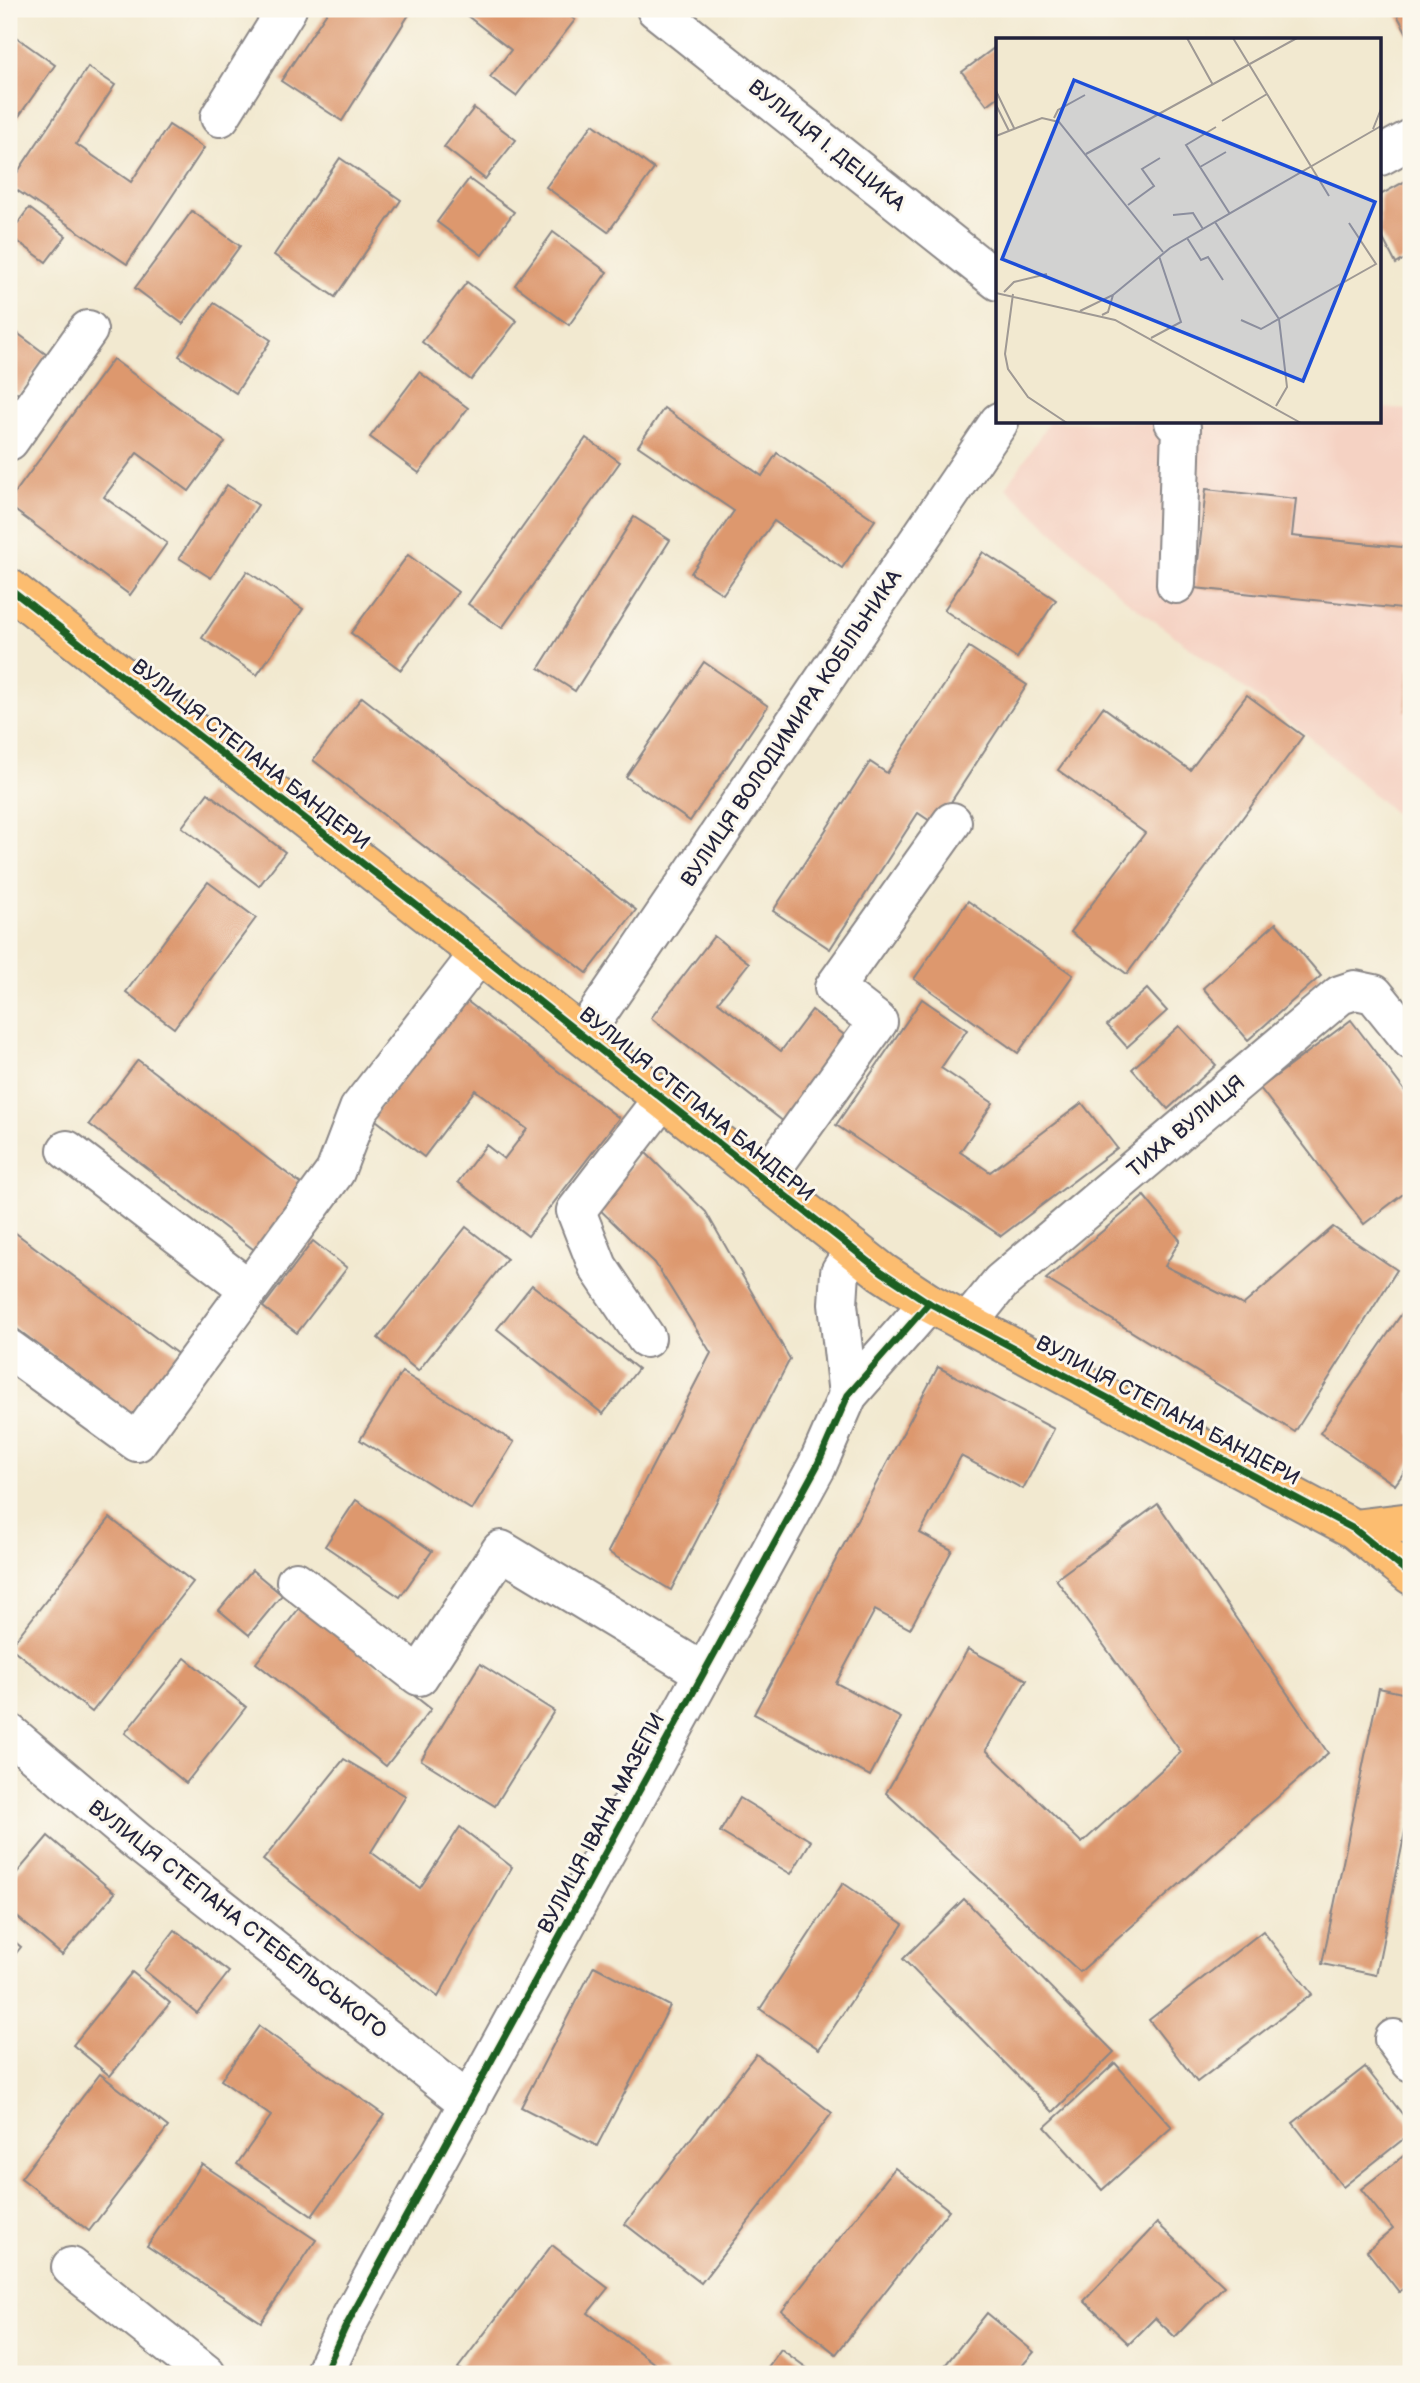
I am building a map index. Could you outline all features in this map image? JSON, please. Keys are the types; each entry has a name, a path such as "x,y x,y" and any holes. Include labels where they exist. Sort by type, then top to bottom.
{"main road":[{"name":"ВУЛИЦЯ СТЕПАНА БАНДЕРИ","path":"9,587 583,1035 764,1180 854,1250 929,1303 1354,1529 1411,1575"},
{"path":"1354,1529 1411,1522"}],"street":[{"path":"220,117 287,9"},
{"name":"ВУЛИЦЯ І. ДЕЦИКА","path":"656,9 996,279"},
{"path":"1382,155 1411,139"},
{"path":"9,441 88,330"},
{"name":"ВУЛИЦЯ ВОЛОДИМИРА КОБІЛЬНИКА","path":"583,1035 998,424"},
{"path":"1176,584 1181,427 1177,424"},
{"path":"764,1180 878,1022 834,988 951,821"},
{"path":"9,1349 137,1442 335,1172 359,1109 479,954"},
{"name":"ТИХА ВУЛИЦЯ","path":"968,1323 1001,1282 1340,995 1355,990 1374,995 1411,1040"},
{"path":"646,1338 597,1266 576,1210 663,1098"},
{"path":"67,1150 249,1289"},
{"name":"ВУЛИЦЯ ІВАНА МАЗЕПИ","path":"848,1395 838,1304 840,1272 854,1250"},
{"name":"ВУЛИЦЯ ІВАНА МАЗЕПИ","path":"324,2374 345,2329 817,1466 848,1395 929,1303"},
{"path":"296,1581 419,1676 501,1550 703,1672"},
{"name":"ВУЛИЦЯ СТЕПАНА СТЕБЕЛЬСЬКОГО","path":"9,1733 138,1842 470,2103"},
{"path":"71,2267 206,2374"}],"shaded area":[{"path":"1382,408 1411,410 1411,828 1306,734 1126,600 1006,488 1048,424 1382,424"}],"building":[{"path":"329,9 403,9 410,13 342,121 281,81"},
{"path":"469,9 561,9 575,20 516,96 490,77 511,50 465,14"},
{"path":"1394,9 1411,9 1411,41"},
{"path":"9,32 55,65 9,130"},
{"path":"994,48 996,98 987,105 962,72"},
{"path":"88,67 115,85 76,144 131,182 169,125 204,148 127,264 9,185"},
{"path":"474,108 516,140 485,179 444,147"},
{"path":"593,124 654,169 608,232 546,187"},
{"path":"340,158 401,200 335,297 274,255"},
{"path":"1411,178 1411,255 1396,264 1382,237 1382,194"},
{"path":"469,179 514,212 482,255 437,222"},
{"path":"29,208 66,236 46,262 9,235"},
{"path":"192,211 240,246 183,324 135,288"},
{"path":"553,232 607,272 569,325 515,285"},
{"path":"467,282 517,321 471,380 422,342"},
{"path":"214,303 271,340 236,393 179,356"},
{"path":"9,327 47,355 18,394 9,387"},
{"path":"113,359 225,442 189,491 137,453 104,497 167,543 130,595 9,506 9,501"},
{"path":"419,372 468,408 419,473 370,437"},
{"path":"664,408 762,476 777,453 875,520 842,568 774,521 723,594 691,573 734,511 638,446"},
{"path":"586,438 620,462 502,628 468,604"},
{"path":"227,485 258,505 211,578 179,558"},
{"path":"1206,489 1296,499 1292,536 1411,548 1411,610 1195,588"},
{"path":"634,517 670,540 575,691 539,668"},
{"path":"983,552 1056,600 1017,658 944,610"},
{"path":"408,555 458,592 401,670 351,633"},
{"path":"247,571 303,609 257,675 202,638"},
{"path":"969,647 1027,685 936,825 918,813 830,949 773,911 870,762 887,773"},
{"path":"704,662 768,706 690,821 626,777"},
{"path":"1411,669 1411,712 1405,711"},
{"path":"1247,695 1303,736 1127,974 1071,932 1145,833 1058,770 1103,707 1190,770"},
{"path":"362,697 636,910 587,973 313,760"},
{"path":"208,793 285,852 259,886 182,827"},
{"path":"208,882 256,918 174,1028 126,992"},
{"path":"968,901 1073,975 1018,1053 914,979"},
{"path":"1276,923 1321,976 1248,1040 1203,988"},
{"path":"714,936 749,963 718,1002 781,1051 812,1010 848,1038 784,1122 651,1018"},
{"path":"1147,989 1167,1011 1127,1047 1107,1025"},
{"path":"463,998 619,1118 528,1236 458,1182 486,1145 504,1159 527,1129 475,1090 424,1157 372,1117"},
{"path":"922,999 967,1030 941,1068 993,1103 960,1152 990,1172 1082,1103 1117,1148 1001,1236 836,1125"},
{"path":"1351,1020 1411,1099 1411,1188 1364,1224 1260,1088"},
{"path":"1179,1026 1216,1065 1168,1109 1132,1069"},
{"path":"138,1060 305,1187 257,1252 89,1124"},
{"path":"645,1152 706,1212 790,1359 671,1590 608,1552 711,1353 655,1263 594,1204"},
{"path":"1144,1196 1180,1240 1165,1266 1243,1305 1333,1227 1397,1270 1295,1432 1046,1279"},
{"path":"466,1227 507,1259 418,1371 378,1338"},
{"path":"9,1228 183,1358 138,1419 9,1323"},
{"path":"313,1241 347,1268 297,1333 263,1307"},
{"path":"532,1285 638,1369 603,1414 497,1329"},
{"path":"1405,1309 1411,1314 1411,1462 1395,1485 1320,1433"},
{"path":"938,1367 1054,1429 1023,1489 961,1456 920,1533 952,1550 910,1629 875,1610 836,1683 901,1718 870,1776 754,1714"},
{"path":"402,1372 514,1442 472,1510 360,1440"},
{"path":"356,1500 432,1551 400,1597 325,1546"},
{"path":"1158,1504 1328,1753 1080,1972 886,1793 968,1649 1027,1680 986,1750 1082,1843 1181,1752 1056,1579"},
{"path":"110,1518 193,1582 92,1712 10,1647"},
{"path":"252,1570 282,1595 249,1635 219,1610"},
{"path":"301,1606 431,1709 386,1766 256,1663"},
{"path":"185,1658 246,1707 186,1783 125,1733"},
{"path":"480,1664 554,1711 495,1806 421,1760"},
{"path":"1379,1688 1411,1695 1411,1802 1376,1975 1322,1964"},
{"path":"344,1759 406,1796 371,1852 420,1888 460,1827 512,1867 438,1997 263,1860"},
{"path":"740,1798 811,1841 791,1874 720,1832"},
{"path":"48,1836 115,1893 62,1955 9,1910 9,1882"},
{"path":"843,1883 903,1924 819,2049 760,2009"},
{"path":"964,1899 1114,2052 1053,2112 903,1959"},
{"path":"175,1930 229,1972 197,2013 144,1970"},
{"path":"1263,1931 1312,1994 1197,2082 1149,2020"},
{"path":"9,1937 21,1947 9,1962"},
{"path":"594,1966 670,2006 597,2146 521,2107"},
{"path":"132,1972 170,2003 110,2076 73,2045"},
{"path":"259,2026 384,2115 312,2216 237,2164 271,2116 221,2080"},
{"path":"756,2054 832,2113 701,2283 625,2224"},
{"path":"1115,2063 1172,2127 1102,2190 1045,2127"},
{"path":"1365,2067 1411,2125 1411,2133 1343,2187 1293,2123"},
{"path":"100,2074 168,2127 89,2231 21,2178"},
{"path":"1411,2150 1411,2282 1399,2292 1367,2251 1393,2229 1361,2189"},
{"path":"202,2164 316,2240 261,2322 147,2246"},
{"path":"895,2168 949,2210 836,2354 782,2311"},
{"path":"1157,2223 1224,2286 1175,2337 1155,2318 1129,2344 1084,2301"},
{"path":"552,2245 608,2288 588,2313 668,2374 466,2374 458,2368"},
{"path":"987,2313 1034,2352 1015,2374 938,2374"},
{"path":"781,2349 815,2374 763,2374"}],"cycle path":[{"path":"9,588 882,1272 929,1303 1354,1529 1411,1575"},
{"path":"324,2374 345,2328 817,1466 848,1395 929,1303"}]}
